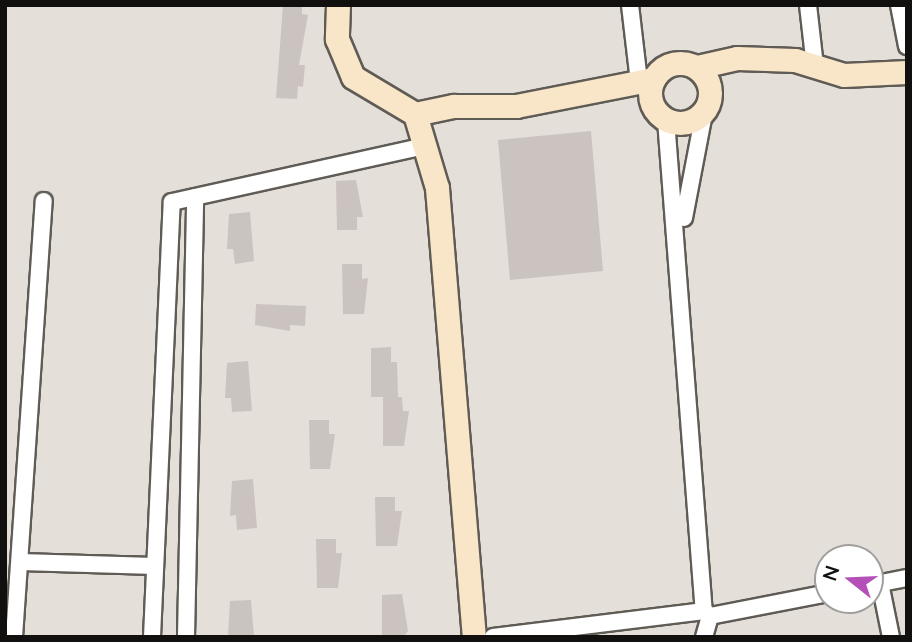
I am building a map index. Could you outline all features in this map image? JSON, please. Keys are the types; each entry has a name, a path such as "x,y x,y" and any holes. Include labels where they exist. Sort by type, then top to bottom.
{"street":[{"path":"338,5 337,39 353,77 415,114 437,188 474,637"},
{"path":"630,5 646,81 659,111 680,251 707,614 704,637"},
{"path":"808,5 815,66"},
{"path":"899,5 907,46"},
{"path":"415,114 454,106 516,106 646,81 678,62 698,67 737,58 795,60 844,75 907,72"},
{"path":"680,251 687,186 710,83 698,67"},
{"path":"592,90 691,122 704,113"},
{"path":"152,637 172,202 425,146"},
{"path":"186,637 195,197"},
{"path":"15,637 44,201"},
{"path":"19,562 155,566"},
{"path":"884,582 907,578"},
{"path":"493,637 707,614 814,595"},
{"path":"884,614 891,637"}],"building":[{"path":"283,5 302,5 302,14 308,15 299,65 305,65 303,87 298,86 297,99 276,98"},
{"path":"591,131 603,271 510,280 498,140"},
{"path":"356,180 363,217 357,217 357,230 337,230 336,181"},
{"path":"250,212 254,261 235,264 233,249 227,249 229,214"},
{"path":"342,264 362,264 362,279 368,278 364,314 343,314"},
{"path":"256,304 306,306 305,326 290,325 290,331 255,325"},
{"path":"391,347 391,362 397,362 398,397 402,397 403,411 409,411 404,446 383,446 383,397 371,397 371,348"},
{"path":"248,361 252,411 232,412 231,398 225,398 227,363"},
{"path":"309,420 329,420 329,434 335,434 330,469 310,469"},
{"path":"253,479 257,528 237,530 236,515 230,516 232,481"},
{"path":"375,497 395,497 395,511 402,511 397,546 376,546"},
{"path":"316,539 336,539 336,553 342,553 338,588 317,588"},
{"path":"402,594 408,631 403,637 382,637 382,595"},
{"path":"251,600 254,637 228,637 230,601"}]}
